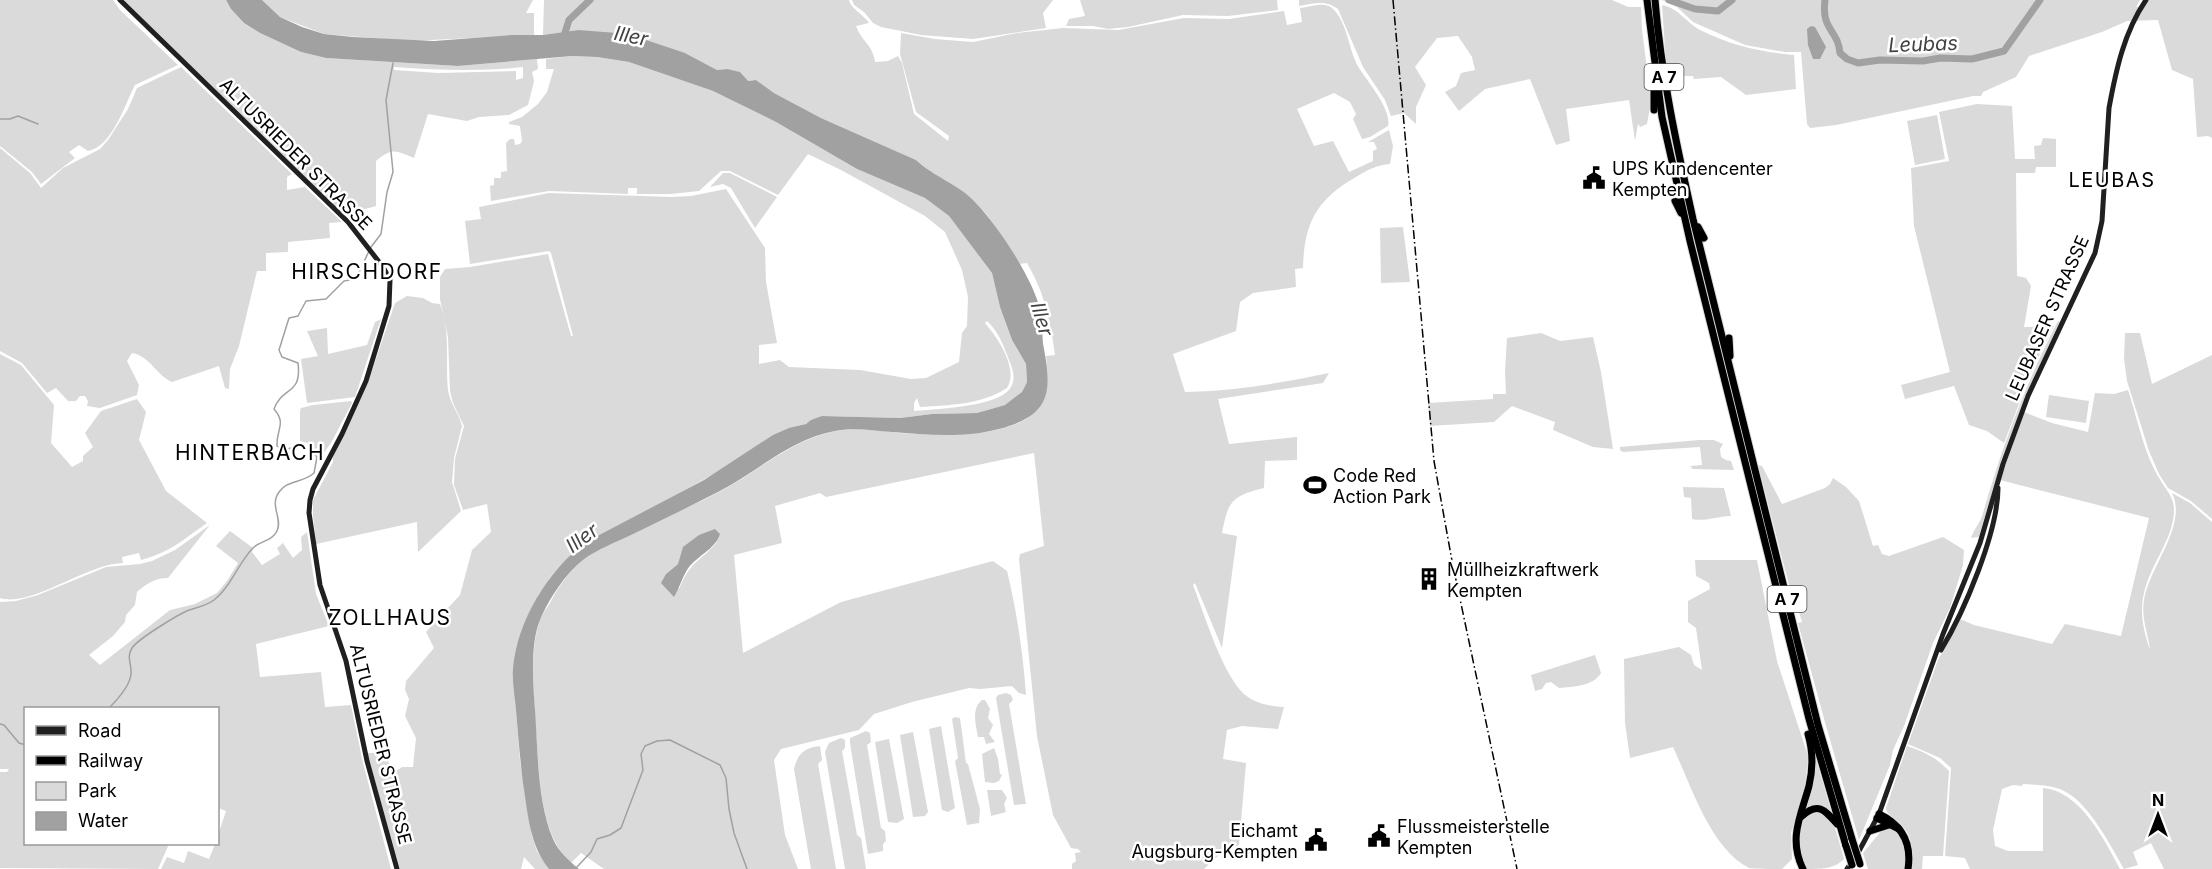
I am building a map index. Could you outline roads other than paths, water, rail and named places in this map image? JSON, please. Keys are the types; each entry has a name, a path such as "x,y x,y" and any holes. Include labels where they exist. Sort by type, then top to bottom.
{"highway":[{"name":"A 7","path":"1647,0 1653,17 1693,219 1730,371 1818,725 1862,869"},
{"name":"A 7","path":"1655,0 1653,17 1656,78 1662,117 1690,241 1809,719 1854,869"},
{"path":"1654,110 1656,78"},
{"path":"1675,201 1690,241"},
{"path":"1693,219 1704,238"},
{"path":"1730,338 1730,371"},
{"path":"1803,869 1796,843 1796,827 1811,777 1809,719"},
{"path":"1799,818 1811,809 1821,809 1829,813 1840,827"},
{"path":"1878,816 1889,825 1901,830"},
{"path":"1878,816 1894,822 1901,830 1909,850 1908,869"},
{"path":"1870,831 1889,825"}],"main road":[{"name":"ALTUSRIEDER STRASSE","path":"120,0 348,222 390,280 389,306 382,333 358,400 313,489 309,513 320,585 346,661 365,752 397,869"},
{"name":"LEUBASER STRASSE","path":"1935,659 1984,530 1998,480 2028,396 2095,253 2103,214 2110,101 2128,30 2146,0"},
{"path":"1848,869 1878,816 1935,659 1961,612 1983,557 1997,505 1998,480"}],"water":[{"name":"Iller","path":"226,0 262,0 280,17 302,27 324,34 353,37 434,41 543,35 578,30 617,33 637,37 685,53 717,70 727,69 740,72 748,81 756,80 774,93 821,118 916,160 970,197 1004,239 1036,297 1041,314 1048,379 1043,401 1028,417 999,429 973,434 932,435 849,429 819,435 789,448 720,491 595,552 576,566 558,587 540,620 533,652 539,776 544,809 553,839 558,848 579,869 549,869 542,859 530,828 522,774 513,669 521,633 528,615 547,582 559,567 586,542 704,480 773,435 789,428 806,424 822,416 900,418 932,414 977,413 1005,405 1022,392 1027,382 1026,364 1012,340 1000,307 992,273 949,216 925,198 857,169 776,122 713,91 629,62 597,57 572,56 458,66 326,58 301,52 260,33 244,23"},
{"path":"1811,26 1815,27 1826,47 1820,59 1813,59 1808,45 1807,29"},
{"path":"715,529 720,534 717,540 687,570 674,597 661,583 666,574 678,564 683,547 699,535"}],"waterway":[{"name":"Leubas","path":"563,39 569,20 590,0"},
{"name":"Leubas","path":"1669,0 1695,9 1718,11 1732,0"},
{"name":"Leubas","path":"1825,0 1825,18 1839,45 1840,53 1847,59 1858,63 1880,60 1972,59 2004,51 2040,0"},
{"path":"371,247 381,234 387,192 393,172 386,100 393,63"},
{"path":"0,119 18,116 38,124"},
{"path":"110,707 123,692 130,679 129,655 132,648 167,622 189,610 208,604 220,595 252,549 275,535 278,526 275,502 282,488 314,473 317,457 310,450 298,447 283,450 277,446 280,419 274,409 277,402 294,386 298,374 298,363 282,357 279,350 289,318 298,316 306,301 326,299 344,281 356,279 369,251"},
{"path":"0,724 4,725 19,743 24,744"},
{"path":"575,869 591,852 597,839 621,828 643,770 641,754 645,746 657,741 670,740 720,765 726,778 734,833 747,869"}],"railway":[{"path":"1393,0 1434,461 1452,561 1517,869"}],"place":[{"name":"UPS Kundencenter Kempten","path":"1594,178"},
{"name":"Code Red Action Park","path":"1315,485"},
{"name":"Müllheizkraftwerk Kempten","path":"1429,579"},
{"name":"Flussmeisterstelle Kempten","path":"1379,836"},
{"name":"Eichamt Augsburg-Kempten","path":"1316,840"}],"district":[{"name":"LEUBAS","path":"2112,180"},
{"name":"HIRSCHDORF","path":"367,271"},
{"name":"HINTERBACH","path":"250,452"},
{"name":"ZOLLHAUS","path":"390,617"}]}
